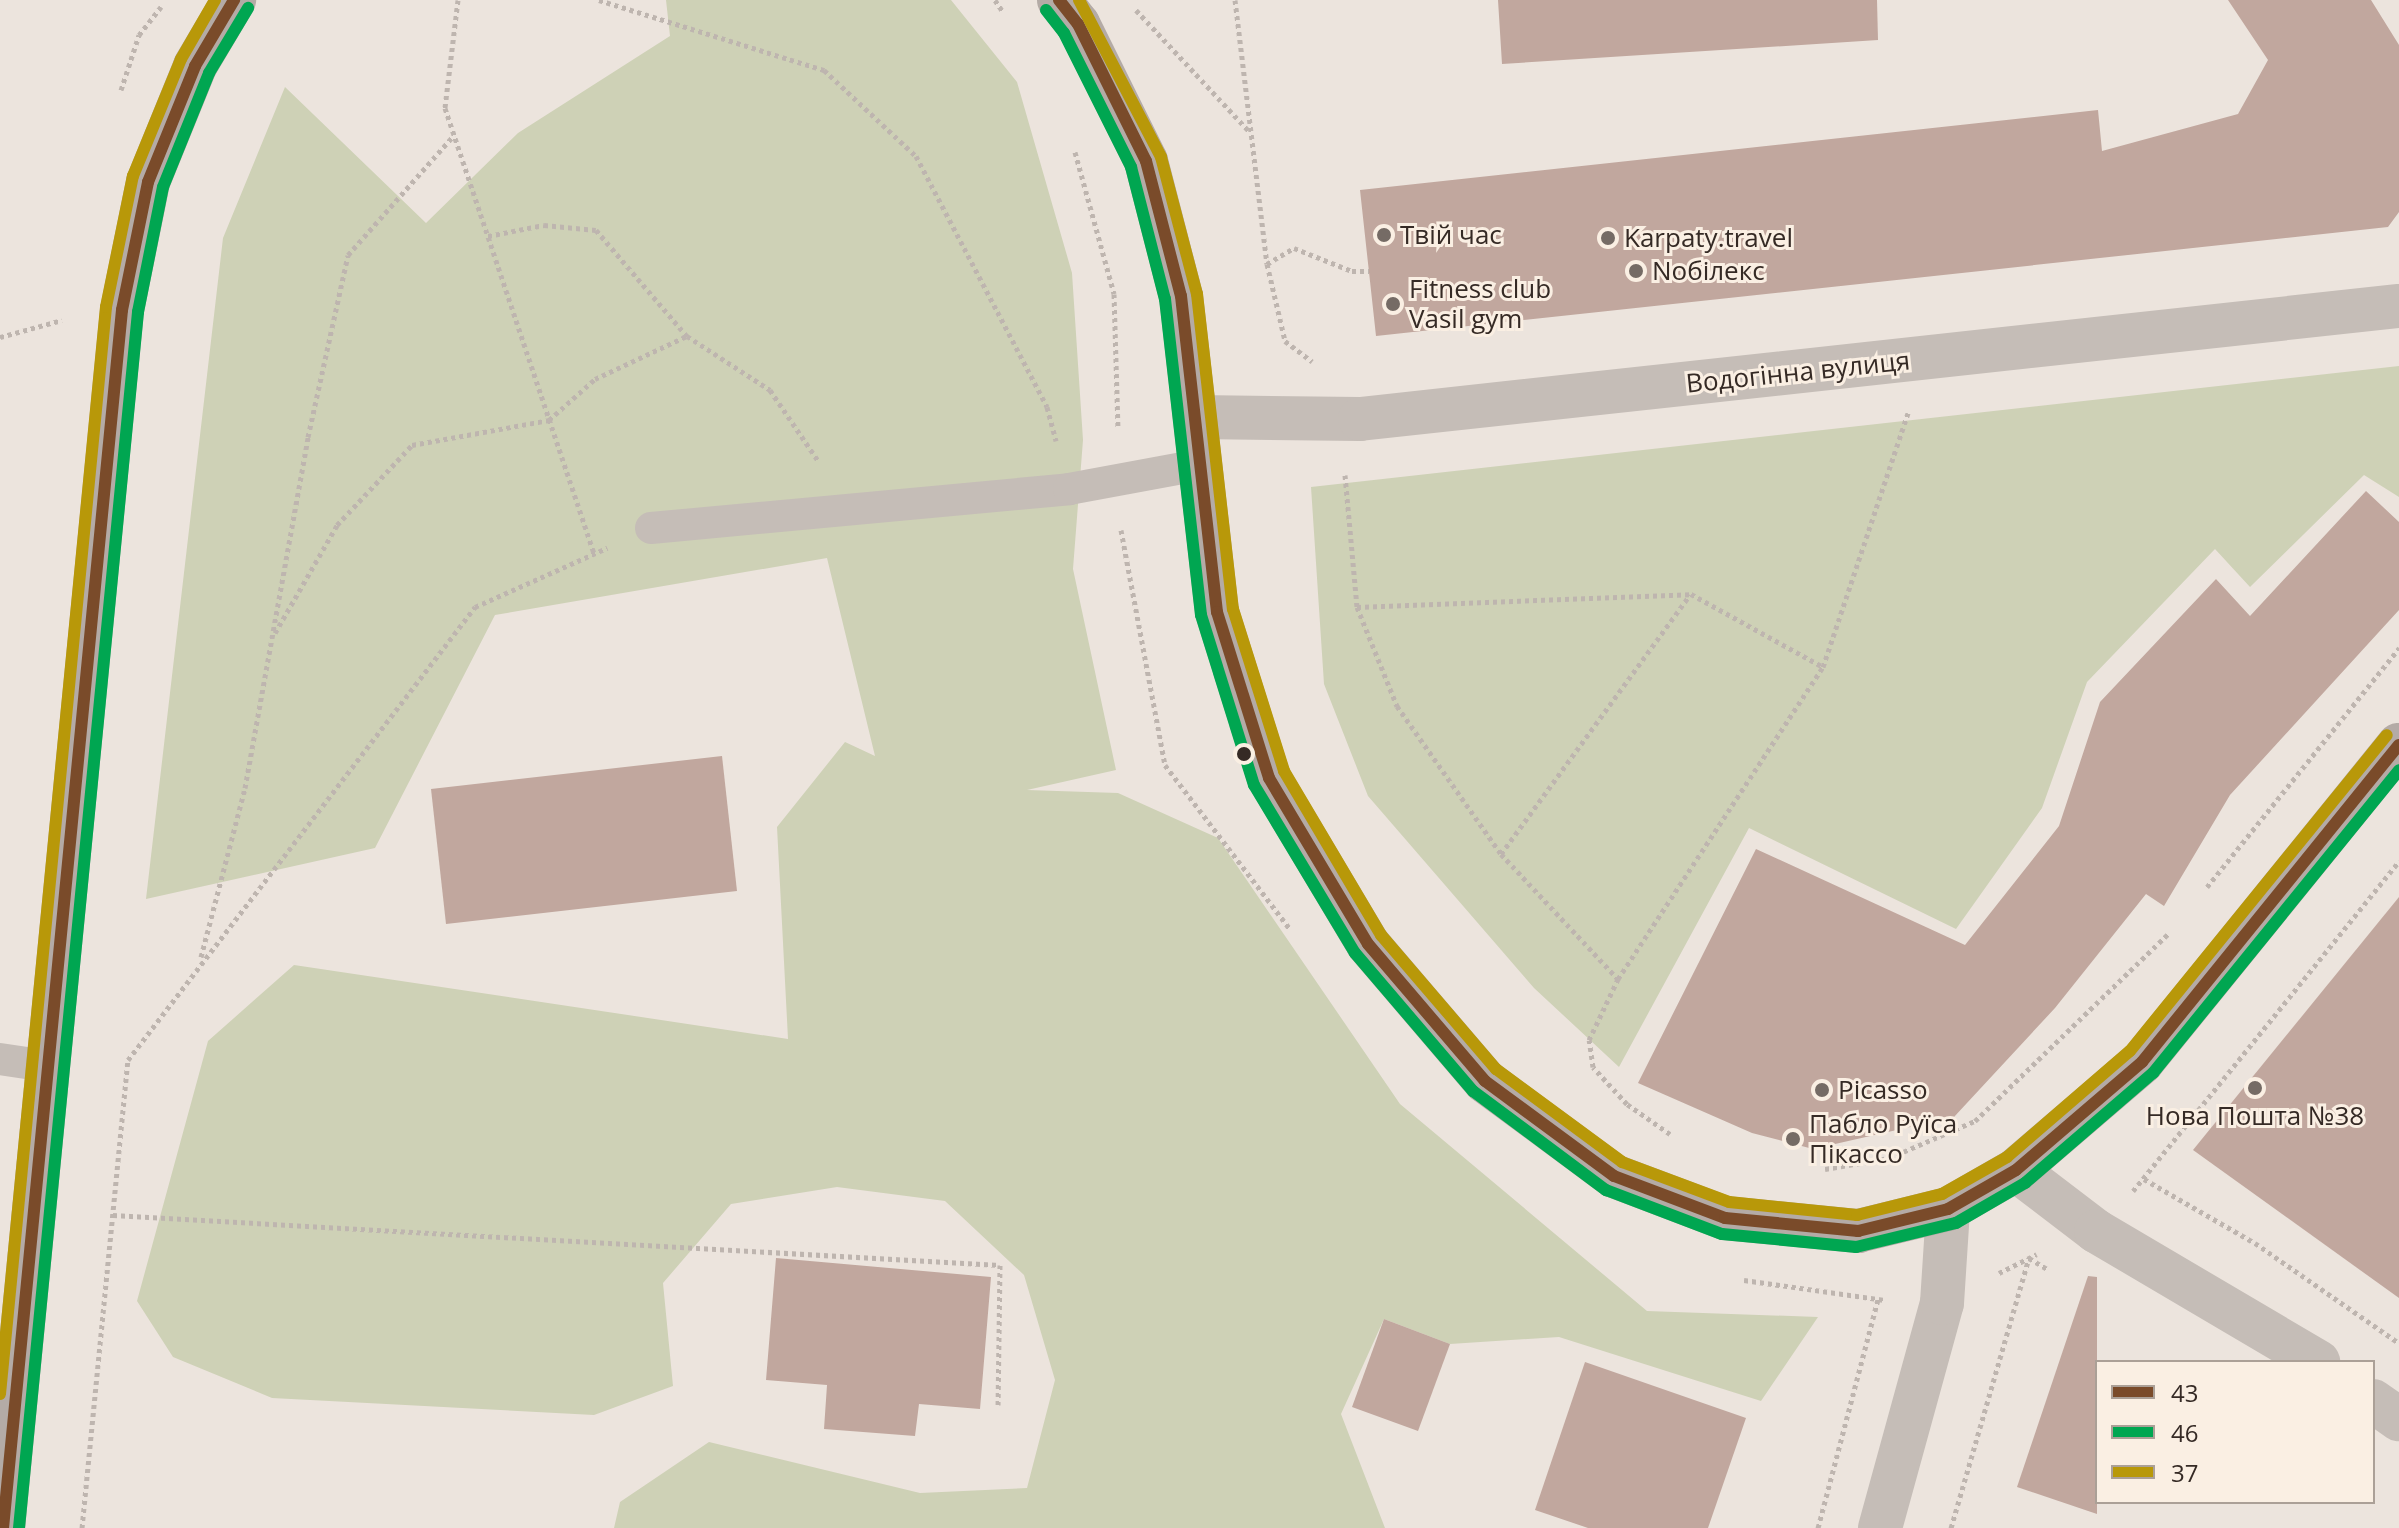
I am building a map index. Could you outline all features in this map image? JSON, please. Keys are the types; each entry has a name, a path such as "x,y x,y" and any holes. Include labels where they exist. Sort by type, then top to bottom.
{"main road":[{"path":"3,1528 122,310 148,182 195,66 234,0"},
{"path":"1059,0 1078,24 1146,161 1181,296 1217,612 1269,778 1368,944 1485,1081 1614,1176 1725,1218 1858,1231 1948,1209 2016,1170 2142,1062 2399,745"}],"street":[{"name":"Водогінна вулиця","path":"1196,417 1360,419 2399,306"},
{"path":"2016,1170 2096,1231 2315,1360"},
{"path":"1880,1528 1942,1303 1948,1209"},
{"path":"2375,1402 2399,1419"}],"lane":[{"path":"651,528 1069,489 1199,465"},
{"path":"0,1059 47,1066"}],"path":[{"path":"458,0 445,108 594,554"},
{"path":"599,0 824,70 916,156 1047,407 1069,489"},
{"path":"995,0 1011,23"},
{"path":"1127,0 1249,132"},
{"path":"1235,0 1267,264 1285,341 1317,363"},
{"path":"200,962 245,788 271,639 348,255 454,135"},
{"path":"1071,140 1114,294 1118,418 1113,480 1165,765 1296,938"},
{"path":"488,236 544,225 596,230 687,336 770,390 851,509"},
{"path":"1267,264 1294,248 1352,271 1369,271"},
{"path":"0,337 62,320"},
{"path":"271,639 337,525 412,445 549,420 595,379 687,336"},
{"path":"1683,1143 1627,1104 1593,1067 1589,1040 1618,979 1823,667 1913,397"},
{"path":"1345,465 1357,607 1397,706 1501,854 1618,979"},
{"path":"82,1528 128,1060 200,962 475,607 651,528"},
{"path":"1357,607 1691,594 1823,667"},
{"path":"1501,854 1691,594"},
{"path":"2197,900 2399,648"},
{"path":"1739,1279 1878,1299 1942,1303 2029,1258 2096,1231 2144,1179 2399,861"},
{"path":"1812,1172 1889,1158 1975,1121 2177,924"},
{"path":"2144,1179 2255,1243 2399,1343"},
{"path":"113,1215 1000,1265 998,1405"},
{"path":"1951,1528 2029,1258"},
{"path":"1818,1528 1878,1299"}],"green space":[{"path":"666,0 951,0 1017,82 1072,273 1083,440 1073,569 1116,770 1027,790 1118,793 1218,838 1400,1104 1647,1311 1818,1317 1761,1401 1559,1337 1450,1344 1384,1319 1341,1414 1385,1528 614,1528 620,1502 709,1442 920,1493 1027,1488 1055,1380 1024,1275 945,1201 837,1187 731,1204 663,1283 673,1386 594,1415 272,1398 173,1357 137,1301 208,1041 294,965 788,1039 777,827 845,742 875,756 827,558 495,615 375,848 146,899 223,238 285,87 426,223 518,133 670,36"},
{"path":"2399,366 2399,497 2364,475 2250,587 2215,549 2087,682 2042,808 1956,929 1749,828 1619,1067 1534,988 1368,796 1324,684 1311,487"}],"building":[{"path":"1498,0 1877,0 1878,40 1502,64"},
{"path":"2228,0 2371,0 2399,45 2399,212 2388,227 1376,336 1360,190 2098,110 2102,151 2238,114 2268,60"},
{"path":"2366,491 2399,522 2399,610 2230,795 2164,906 2146,894 2055,1008 1954,1117 1813,1149 1752,1133 1638,1083 1756,849 1965,945 2059,826 2100,702 2216,579 2250,616"},
{"path":"722,756 737,891 446,924 431,789"},
{"path":"2399,897 2399,1298 2193,1150"},
{"path":"776,1258 991,1277 980,1409 919,1404 915,1436 824,1429 827,1385 766,1380"},
{"path":"2088,1276 2097,1277 2097,1514 2017,1487"},
{"path":"1384,1319 1450,1344 1418,1431 1352,1407"},
{"path":"1585,1362 1746,1418 1708,1528 1588,1528 1535,1510"}],"transit line":[{"name":"37","path":"0,1394 106,307 133,176 181,59 215,0"},
{"name":"43","path":"3,1528 122,310 148,182 195,66 234,0"},
{"name":"43","path":"1059,0 1078,24 1146,161 1181,296 1217,612 1269,778 1368,944 1485,1081 1614,1176 1725,1218 1858,1231 1948,1209 2016,1170 2142,1062 2399,745"},
{"name":"37","path":"1079,0 1161,157 1197,294 1233,609 1284,771 1381,935 1496,1069 1622,1162 1729,1202 1857,1215 1942,1194 2007,1157 2130,1051 2387,735"},
{"name":"46","path":"19,1528 138,312 163,187 209,73 248,8"},
{"name":"46","path":"1046,10 1064,33 1131,167 1165,299 1201,615 1254,785 1355,953 1473,1091 1606,1190 1722,1234 1856,1247 1956,1223 2025,1183 2153,1073 2399,770"}],"place":[{"name":"Твій час","path":"1384,235"},
{"name":"Karpaty.travel","path":"1608,238"},
{"name":"Nобілекс","path":"1636,271"},
{"name":"Fitness club Vasil gym","path":"1393,304"},
{"name":"Нова Пошта №38","path":"2255,1088"},
{"name":"Picasso","path":"1822,1090"},
{"name":"Пабло Руїса Пікассо","path":"1793,1139"}]}
